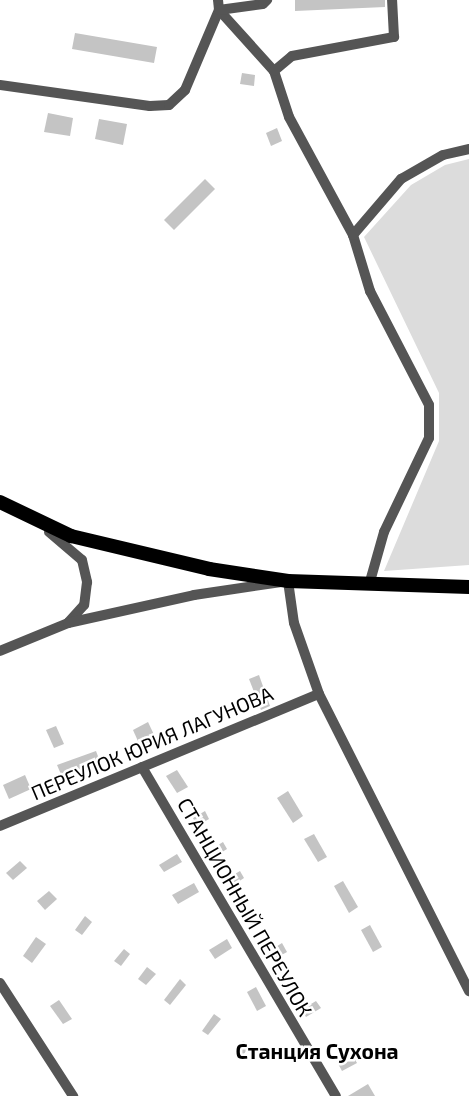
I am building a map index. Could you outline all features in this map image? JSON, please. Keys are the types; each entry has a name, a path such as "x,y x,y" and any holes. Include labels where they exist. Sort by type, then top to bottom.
{"main road":[{"path":"0,502 12,510 71,536 130,552 288,580 369,585 469,587"}],"street":[{"path":"218,5 263,4 267,0"},
{"path":"274,71 292,56 394,37 392,0"},
{"path":"218,5 274,71 289,117 353,235 370,291 429,405 429,438 384,532 369,585"},
{"path":"0,85 150,106 169,105 185,90 218,5"},
{"path":"353,235 401,179 443,155 469,149"},
{"path":"12,510 62,539 82,560 87,582 84,606 68,623"},
{"path":"0,651 68,623 194,595 288,580 297,633 319,694 469,991"},
{"name":"ПЕРЕУЛОК ЮРИЯ ЛАГУНОВА","path":"0,826 319,694"},
{"name":"СТАНЦИОННЫЙ ПЕРЕУЛОК","path":"142,767 336,1096"},
{"path":"0,983 73,1096"}],"shaded area":[{"path":"469,159 469,565 384,571 439,441 439,393 364,237 411,185 445,165"}],"building":[{"path":"295,0 385,0 385,7 295,11"},
{"path":"75,33 157,47 154,63 72,49"},
{"path":"242,73 255,75 254,86 240,84"},
{"path":"48,113 73,118 70,136 44,132"},
{"path":"99,119 127,124 123,145 95,139"},
{"path":"277,128 282,141 271,146 266,133"},
{"path":"205,179 215,189 174,230 164,220"},
{"path":"259,675 270,706 261,710 249,679"},
{"path":"148,722 157,741 141,748 133,730"},
{"path":"56,726 64,744 54,748 46,730"},
{"path":"96,751 99,759 63,779 57,765"},
{"path":"177,770 188,787 177,793 166,776"},
{"path":"25,775 31,789 9,799 3,785"},
{"path":"288,791 303,816 293,823 277,798"},
{"path":"205,811 209,819 197,826 193,818"},
{"path":"314,834 327,857 318,862 304,839"},
{"path":"223,842 227,849 214,857 210,850"},
{"path":"177,854 182,862 164,872 159,865"},
{"path":"20,861 27,868 13,880 6,873"},
{"path":"240,871 244,878 232,886 228,878"},
{"path":"343,881 358,907 349,913 334,886"},
{"path":"194,883 199,892 178,904 172,895"},
{"path":"49,891 57,899 45,910 37,901"},
{"path":"85,916 92,922 82,935 75,930"},
{"path":"370,925 382,947 373,952 361,930"},
{"path":"36,937 46,944 32,963 23,956"},
{"path":"227,939 232,948 215,959 209,950"},
{"path":"282,943 287,952 276,958 271,950"},
{"path":"124,949 130,954 121,966 114,961"},
{"path":"147,967 156,974 146,985 138,979"},
{"path":"180,979 186,985 170,1005 164,1000"},
{"path":"256,987 266,1006 257,1011 247,992"},
{"path":"59,1000 72,1019 63,1024 50,1006"},
{"path":"316,1001 321,1008 306,1017 301,1010"},
{"path":"214,1014 221,1019 208,1035 202,1031"},
{"path":"243,1041 250,1046 240,1059 234,1054"},
{"path":"350,1051 357,1063 342,1071 336,1060"},
{"path":"368,1084 375,1096 348,1096"}],"district":[{"name":"Станция Сухона","path":"317,1051"}]}
